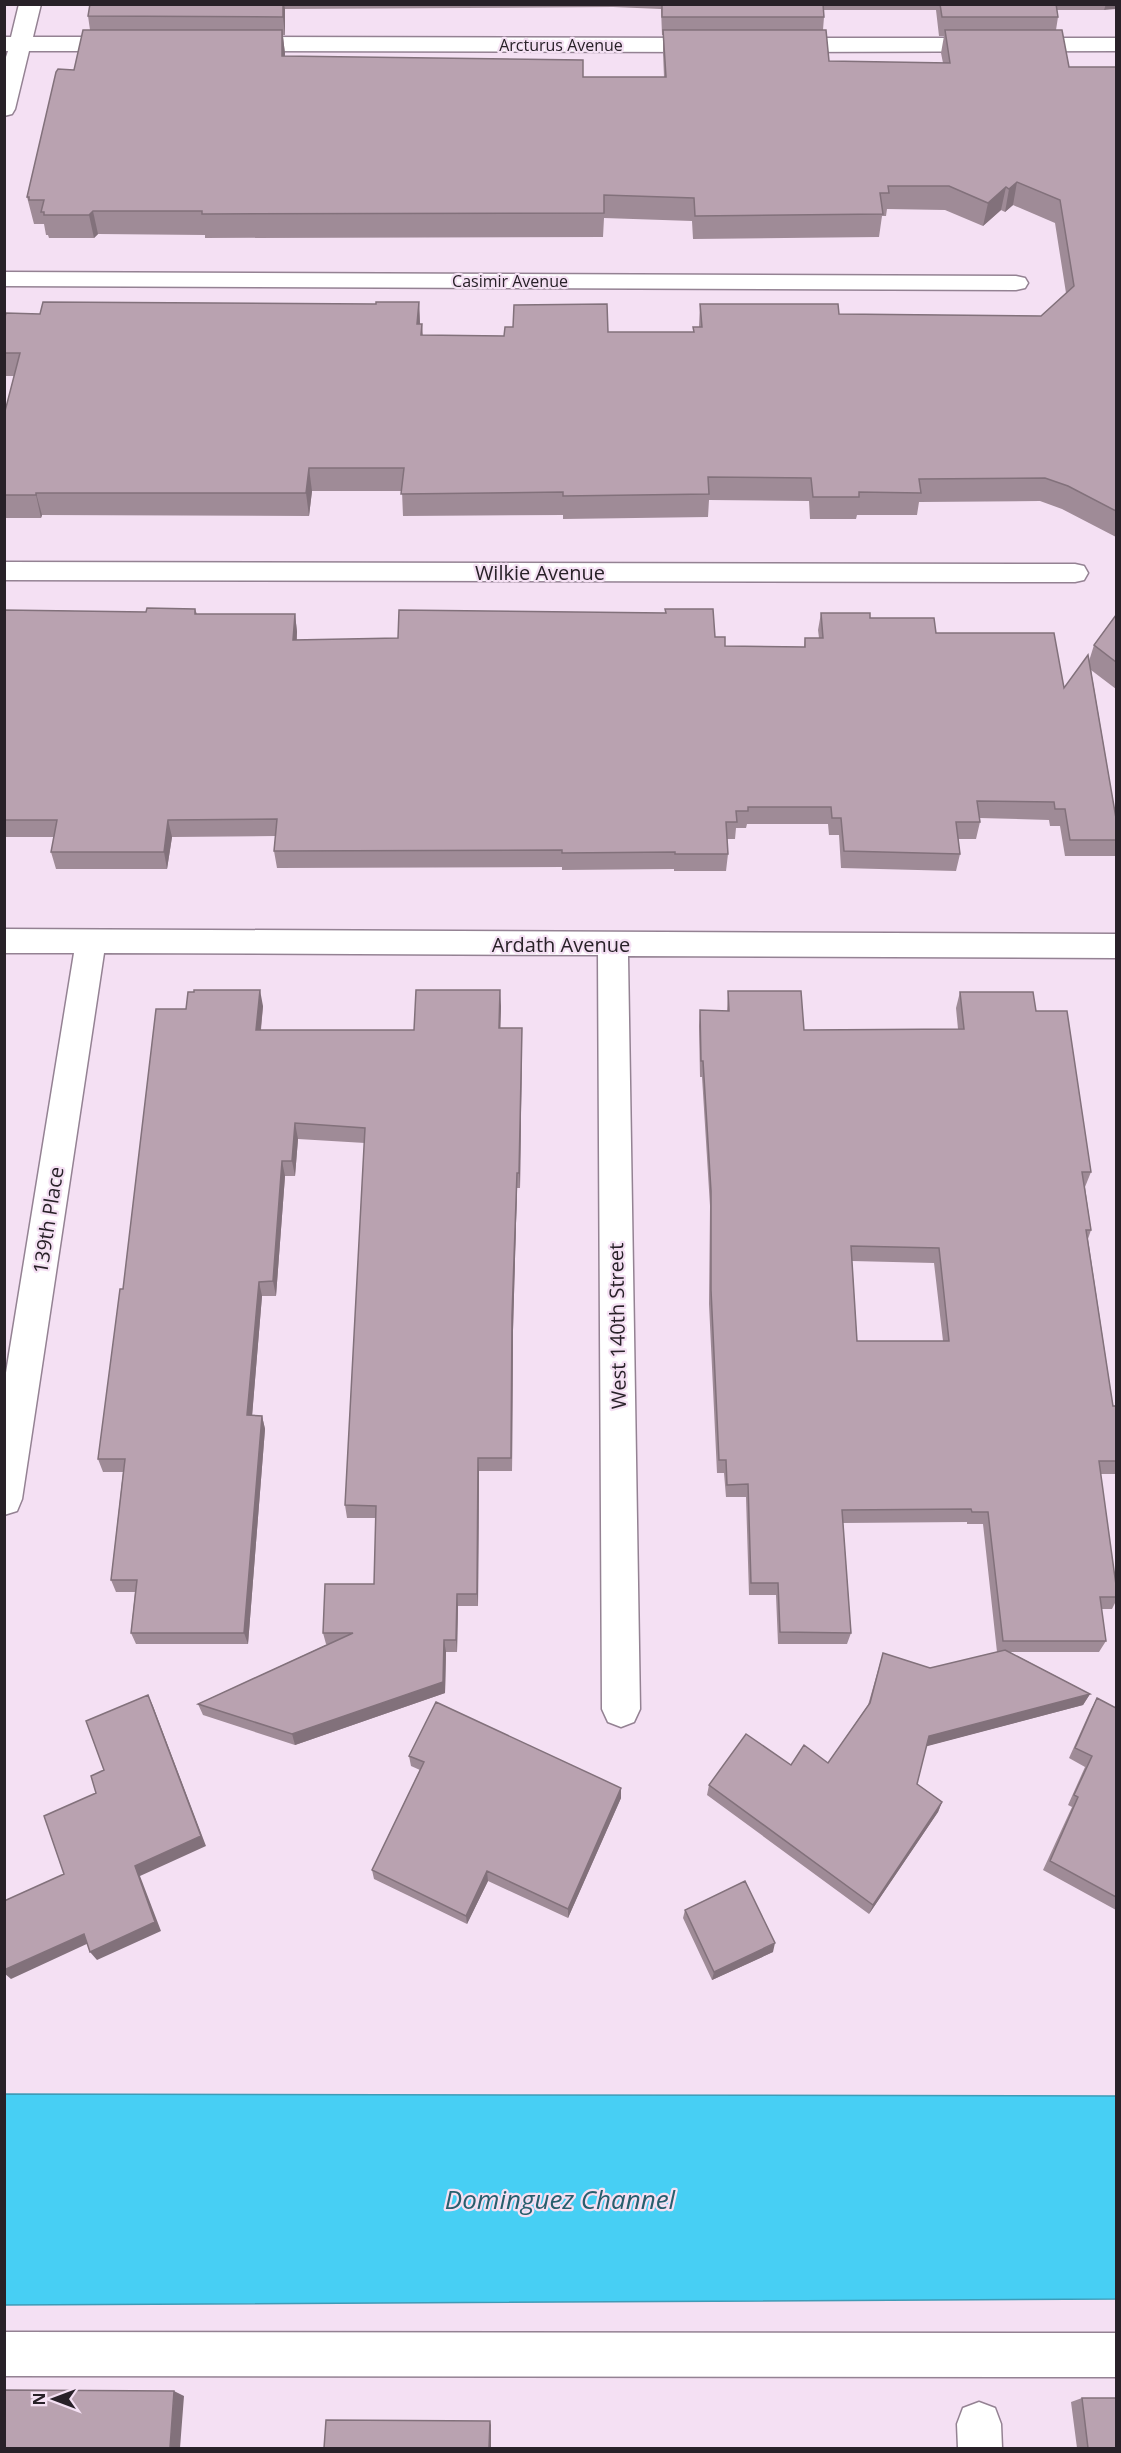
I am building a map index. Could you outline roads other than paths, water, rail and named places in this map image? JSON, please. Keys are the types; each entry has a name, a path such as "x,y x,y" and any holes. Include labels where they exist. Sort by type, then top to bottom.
{"street":[{"path":"4,109 13,44 30,4"},
{"path":"13,44 152,44"},
{"name":"Arcturus Avenue","path":"223,44 735,45"},
{"path":"758,45 1116,45"},
{"name":"Casimir Avenue","path":"4,279 1016,283"},
{"name":"Wilkie Avenue","path":"4,571 1075,573"},
{"name":"Ardath Avenue","path":"4,941 1116,946"},
{"name":"139th Place","path":"4,1499 91,941"},
{"name":"West 140th Street","path":"613,944 621,1709"},
{"path":"4,2354 1116,2355"}],"water":[{"name":"Dominguez Channel","path":"4,2094 1116,2096 1116,2299 5,2305"}]}
